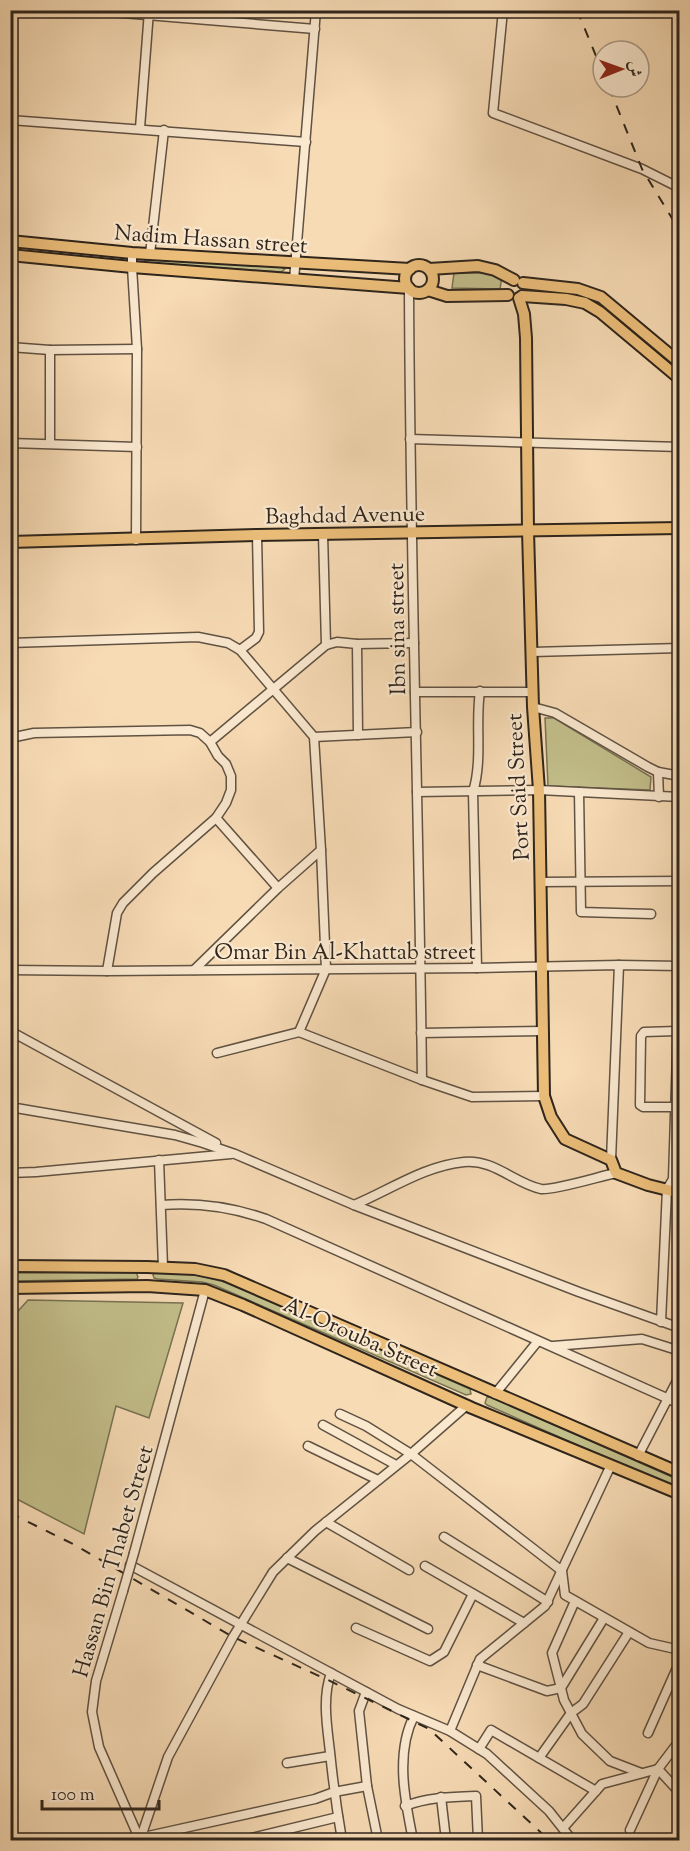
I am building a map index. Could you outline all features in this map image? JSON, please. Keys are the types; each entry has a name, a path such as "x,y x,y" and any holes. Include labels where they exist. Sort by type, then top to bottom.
{"main road":[{"name":"Nadim Hassan street","path":"10,241 132,253 410,269"},
{"name":"Nadim Hassan street","path":"10,255 132,267 409,288"},
{"path":"680,363 608,302 601,297 578,289 518,282 495,270 478,266 429,269 421,265 410,269 406,276 406,284 416,293 428,290 447,296 516,296 566,299 585,303 600,312 680,379"},
{"path":"428,290 433,280 429,269"},
{"path":"516,296 507,286 518,282"},
{"name":"Port Said Street","path":"518,282 525,288 516,296 524,314 526,338 528,531 533,707 539,790 544,1096 551,1117 565,1139 611,1160"},
{"path":"600,312 608,302"},
{"name":"Baghdad Avenue","path":"10,542 257,535 680,528"},
{"path":"611,1160 616,1173 648,1185 673,1182 680,1193"},
{"name":"Al-Orouba Street","path":"10,1266 195,1269 224,1275 680,1473"},
{"path":"147,1267 147,1286"},
{"name":"Al-Orouba Street","path":"10,1288 147,1286 205,1290 469,1406 680,1494"},
{"path":"469,1406 478,1387"}],"street":[{"path":"86,10 149,13 315,28"},
{"path":"294,280 316,10"},
{"path":"503,10 493,112 642,169 680,188"},
{"path":"140,128 149,13"},
{"path":"10,120 306,142"},
{"path":"150,254 164,130"},
{"path":"132,253 137,349 136,540"},
{"name":"Ibn sina street","path":"409,288 422,1080"},
{"path":"10,347 50,350 137,349"},
{"path":"50,350 50,443"},
{"path":"10,438 50,443"},
{"path":"410,439 680,447"},
{"path":"10,443 137,447"},
{"path":"323,534 326,645"},
{"path":"240,651 256,638 259,632 257,535"},
{"path":"10,643 198,637 228,643 240,651 309,730 314,737 326,969 299,1032"},
{"path":"210,742 326,645 337,642 414,644"},
{"path":"357,644 358,735"},
{"path":"532,652 680,648"},
{"path":"477,968 473,792 479,747 478,702 480,691"},
{"path":"415,692 533,692"},
{"path":"533,707 555,713 658,772 680,776"},
{"path":"10,738 34,733 182,730 200,733 210,742 226,764 231,776 231,790 216,818 153,873 123,903 117,913 107,971"},
{"path":"314,737 417,732"},
{"path":"658,772 658,797"},
{"path":"417,792 539,790 680,797"},
{"path":"579,792 581,913 651,914"},
{"path":"216,818 278,888"},
{"path":"194,970 278,888 321,850"},
{"path":"541,882 680,881"},
{"path":"661,1322 677,1119 674,1107 680,958"},
{"path":"611,1160 618,965"},
{"name":"Omar Bin Al-Khattab street","path":"10,970 679,966"},
{"path":"10,1031 235,1154 354,1205 579,1292 680,1328"},
{"path":"421,1033 543,1031"},
{"path":"674,1107 643,1107 640,1104 641,1036 644,1032 677,1031"},
{"path":"217,1053 299,1032 472,1097 544,1096"},
{"path":"10,1107 175,1136 235,1154"},
{"path":"10,1173 235,1154"},
{"path":"159,1160 163,1268"},
{"path":"354,1205 381,1194 411,1177 465,1162 485,1164 543,1190 616,1173"},
{"path":"161,1205 207,1205 237,1210 266,1219 680,1404"},
{"name":"Hassan Bin Thabet Street","path":"139,1839 99,1747 92,1712 96,1681 134,1553 205,1290"},
{"path":"550,1346 642,1339 680,1351"},
{"path":"495,1394 538,1341"},
{"path":"638,1456 680,1375"},
{"path":"139,1839 168,1756 240,1625 273,1572 326,1522 469,1406"},
{"path":"340,1414 366,1426 411,1454 562,1571 565,1595 650,1643 680,1650"},
{"path":"323,1425 396,1465"},
{"path":"308,1446 378,1480"},
{"path":"450,1731 480,1659 546,1606 611,1466"},
{"path":"326,1522 409,1570"},
{"path":"444,1538 548,1602"},
{"path":"287,1558 428,1629"},
{"path":"130,1565 366,1692 450,1731 487,1754 549,1811 572,1840"},
{"path":"425,1566 525,1623"},
{"path":"356,1628 430,1661 444,1652 473,1594"},
{"path":"575,1601 552,1653 564,1700 582,1734 610,1761 641,1773"},
{"path":"477,1665 547,1691 561,1688 604,1618"},
{"path":"539,1758 571,1713 583,1704 629,1632"},
{"path":"648,1733 680,1661"},
{"path":"331,1673 328,1680 325,1709 342,1840"},
{"path":"366,1692 358,1711 367,1786 378,1840"},
{"path":"413,1840 405,1806 403,1746 414,1716"},
{"path":"478,1749 491,1730 596,1791"},
{"path":"630,1830 658,1769 680,1740"},
{"path":"287,1763 330,1756"},
{"path":"563,1828 602,1784 658,1769"},
{"path":"658,1769 680,1793"},
{"path":"139,1839 367,1786"},
{"path":"405,1806 421,1800 441,1797 476,1796 478,1840"},
{"path":"441,1797 446,1840"},
{"path":"243,1840 338,1817"}],"shaded area":[{"path":"147,258 285,269 281,272 146,263"},
{"path":"454,273 490,273 502,276 500,289 452,288"},
{"path":"545,718 554,718 651,777 650,790 548,786"},
{"path":"136,1272 137,1279 11,1281 10,1273"},
{"path":"156,1272 188,1273 229,1283 470,1389 471,1394 466,1395 214,1285 158,1279 153,1275"},
{"path":"28,1300 183,1303 149,1418 116,1406 84,1534 11,1496 11,1319"},
{"path":"487,1397 679,1480 679,1490 487,1405 485,1403"}],"railway":[{"path":"577,10 591,44"},
{"path":"614,99 642,169 673,220 680,225"},
{"path":"10,1513 75,1545 233,1637 429,1729 549,1840"}]}
